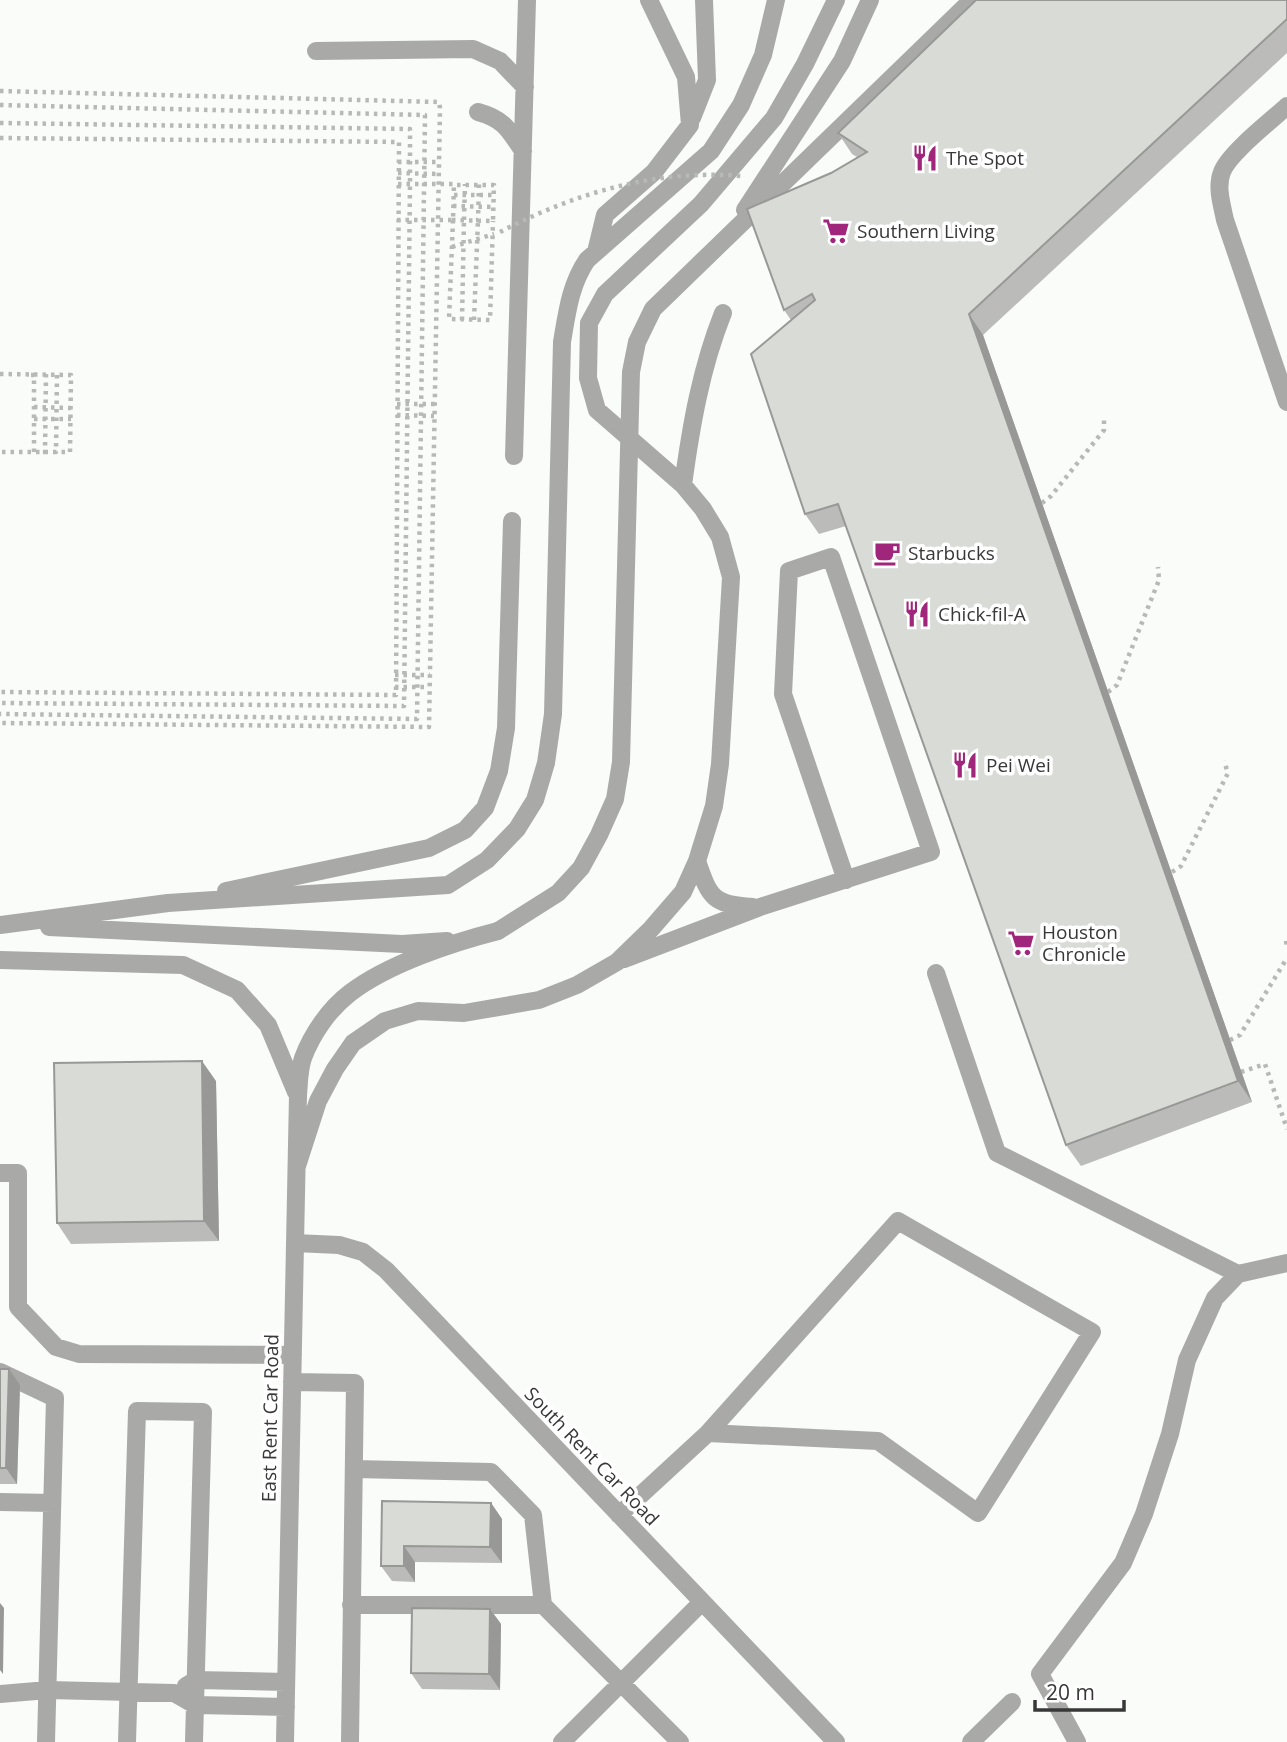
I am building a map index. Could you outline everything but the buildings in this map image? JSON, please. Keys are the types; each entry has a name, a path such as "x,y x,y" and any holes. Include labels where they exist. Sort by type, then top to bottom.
{"lane":[{"path":"514,456 527,0"},
{"path":"649,0 686,77 690,125"},
{"path":"596,251 605,215 653,172 690,125 707,80 704,0"},
{"path":"0,925 168,903 448,885 487,860 517,829 534,800 542,775 553,714 562,342 569,300 578,273 596,251 711,151 741,105 763,55 776,0"},
{"path":"617,962 683,892 697,861 714,806 720,764 731,577 720,537 703,509 683,485 597,410 587,378 589,323 605,294 701,204 774,118 805,64 835,0"},
{"path":"728,236 842,61 870,0"},
{"path":"0,925 402,944 460,940 498,931 558,893 581,868 600,835 615,799 621,762 631,372 637,342 653,309 972,0"},
{"path":"316,51 473,49 500,61 525,87"},
{"path":"1287,106 1229,160 1222,173 1220,192 1225,220 1287,402"},
{"path":"478,112 505,124 523,151"},
{"path":"683,485 699,387 711,342 723,313"},
{"path":"168,903 429,848 465,830 485,808 499,771 506,728 512,521"},
{"path":"297,1166 318,1101 335,1069 353,1043 385,1021 418,1011 464,1013 539,1000 577,985 617,962 760,907 846,880 931,852 831,557 789,571 783,694 846,880"},
{"path":"697,861 706,890 726,905 760,907"},
{"name":"East Rent Car Road","path":"285,1742 298,1095 302,1060 319,1026 349,993 394,968 460,940"},
{"path":"0,961 183,965 237,990 268,1025 298,1095"},
{"path":"936,973 997,1153 1238,1274"},
{"path":"0,1173 18,1173 9,1255 18,1307 56,1347 79,1354 293,1355"},
{"path":"619,1515 708,1433 898,1221 1092,1332 978,1513 878,1441 708,1433"},
{"name":"South Rent Car Road","path":"295,1242 339,1245 363,1252 386,1270 836,1742"},
{"path":"1077,1742 1040,1674 1123,1563 1144,1514 1170,1434 1187,1360 1215,1298 1238,1274 1287,1263"},
{"path":"0,1372 55,1398 46,1742"},
{"path":"292,1382 355,1383 350,1742"},
{"path":"127,1742 137,1411 203,1412 194,1742"},
{"path":"354,1469 491,1472 533,1515 543,1605 680,1742"},
{"path":"0,1502 52,1503"},
{"path":"564,1741 702,1602"},
{"path":"351,1605 543,1605"},
{"path":"174,1693 196,1680 286,1682"},
{"path":"0,1694 48,1690 174,1693 195,1705 286,1707"},
{"path":"971,1742 1012,1702"}],"path":[{"path":"0,92 439,102 429,727 0,723"},
{"path":"0,105 425,115 417,719 0,714"},
{"path":"0,123 410,129 404,706 0,703"},
{"path":"0,138 399,142 396,695 0,692"},
{"path":"398,162 439,162"},
{"path":"398,173 438,174"},
{"path":"452,247 500,232 558,205 624,184 657,177 744,176"},
{"path":"398,184 454,184 454,195 449,319 475,320 479,184 438,184 423,184"},
{"path":"410,184 465,184 465,195 465,207 461,320 490,320 494,185 438,184"},
{"path":"454,195 493,195"},
{"path":"453,206 493,207"},
{"path":"397,220 453,220"},
{"path":"410,220 464,220"},
{"path":"423,220 478,220"},
{"path":"438,220 493,220"},
{"path":"0,374 34,375 34,407 34,419 34,430 34,441 34,452 0,452 11,452 22,452 33,452 45,452 46,374 0,374"},
{"path":"0,374 58,374 56,452 0,452"},
{"path":"0,374 71,375 70,452 0,452"},
{"path":"397,404 435,404"},
{"path":"34,407 71,408"},
{"path":"397,415 434,416"},
{"path":"34,419 71,419"},
{"path":"1042,503 1051,496 1104,430 1104,419"},
{"path":"1108,692 1117,685 1159,580 1158,567"},
{"path":"395,675 430,675"},
{"path":"395,687 430,687"},
{"path":"1172,872 1181,866 1228,773 1224,761"},
{"path":"1230,1040 1240,1035 1287,958"},
{"path":"1241,1072 1265,1064 1287,1129"}],"place":[{"name":"The Spot","path":"925,158"},
{"name":"Southern Living","path":"836,231"},
{"name":"Starbucks","path":"887,553"},
{"name":"Chick-fil-A","path":"917,614"},
{"name":"Pei Wei","path":"965,765"},
{"name":"Houston Chronicle","path":"1021,943"}]}
